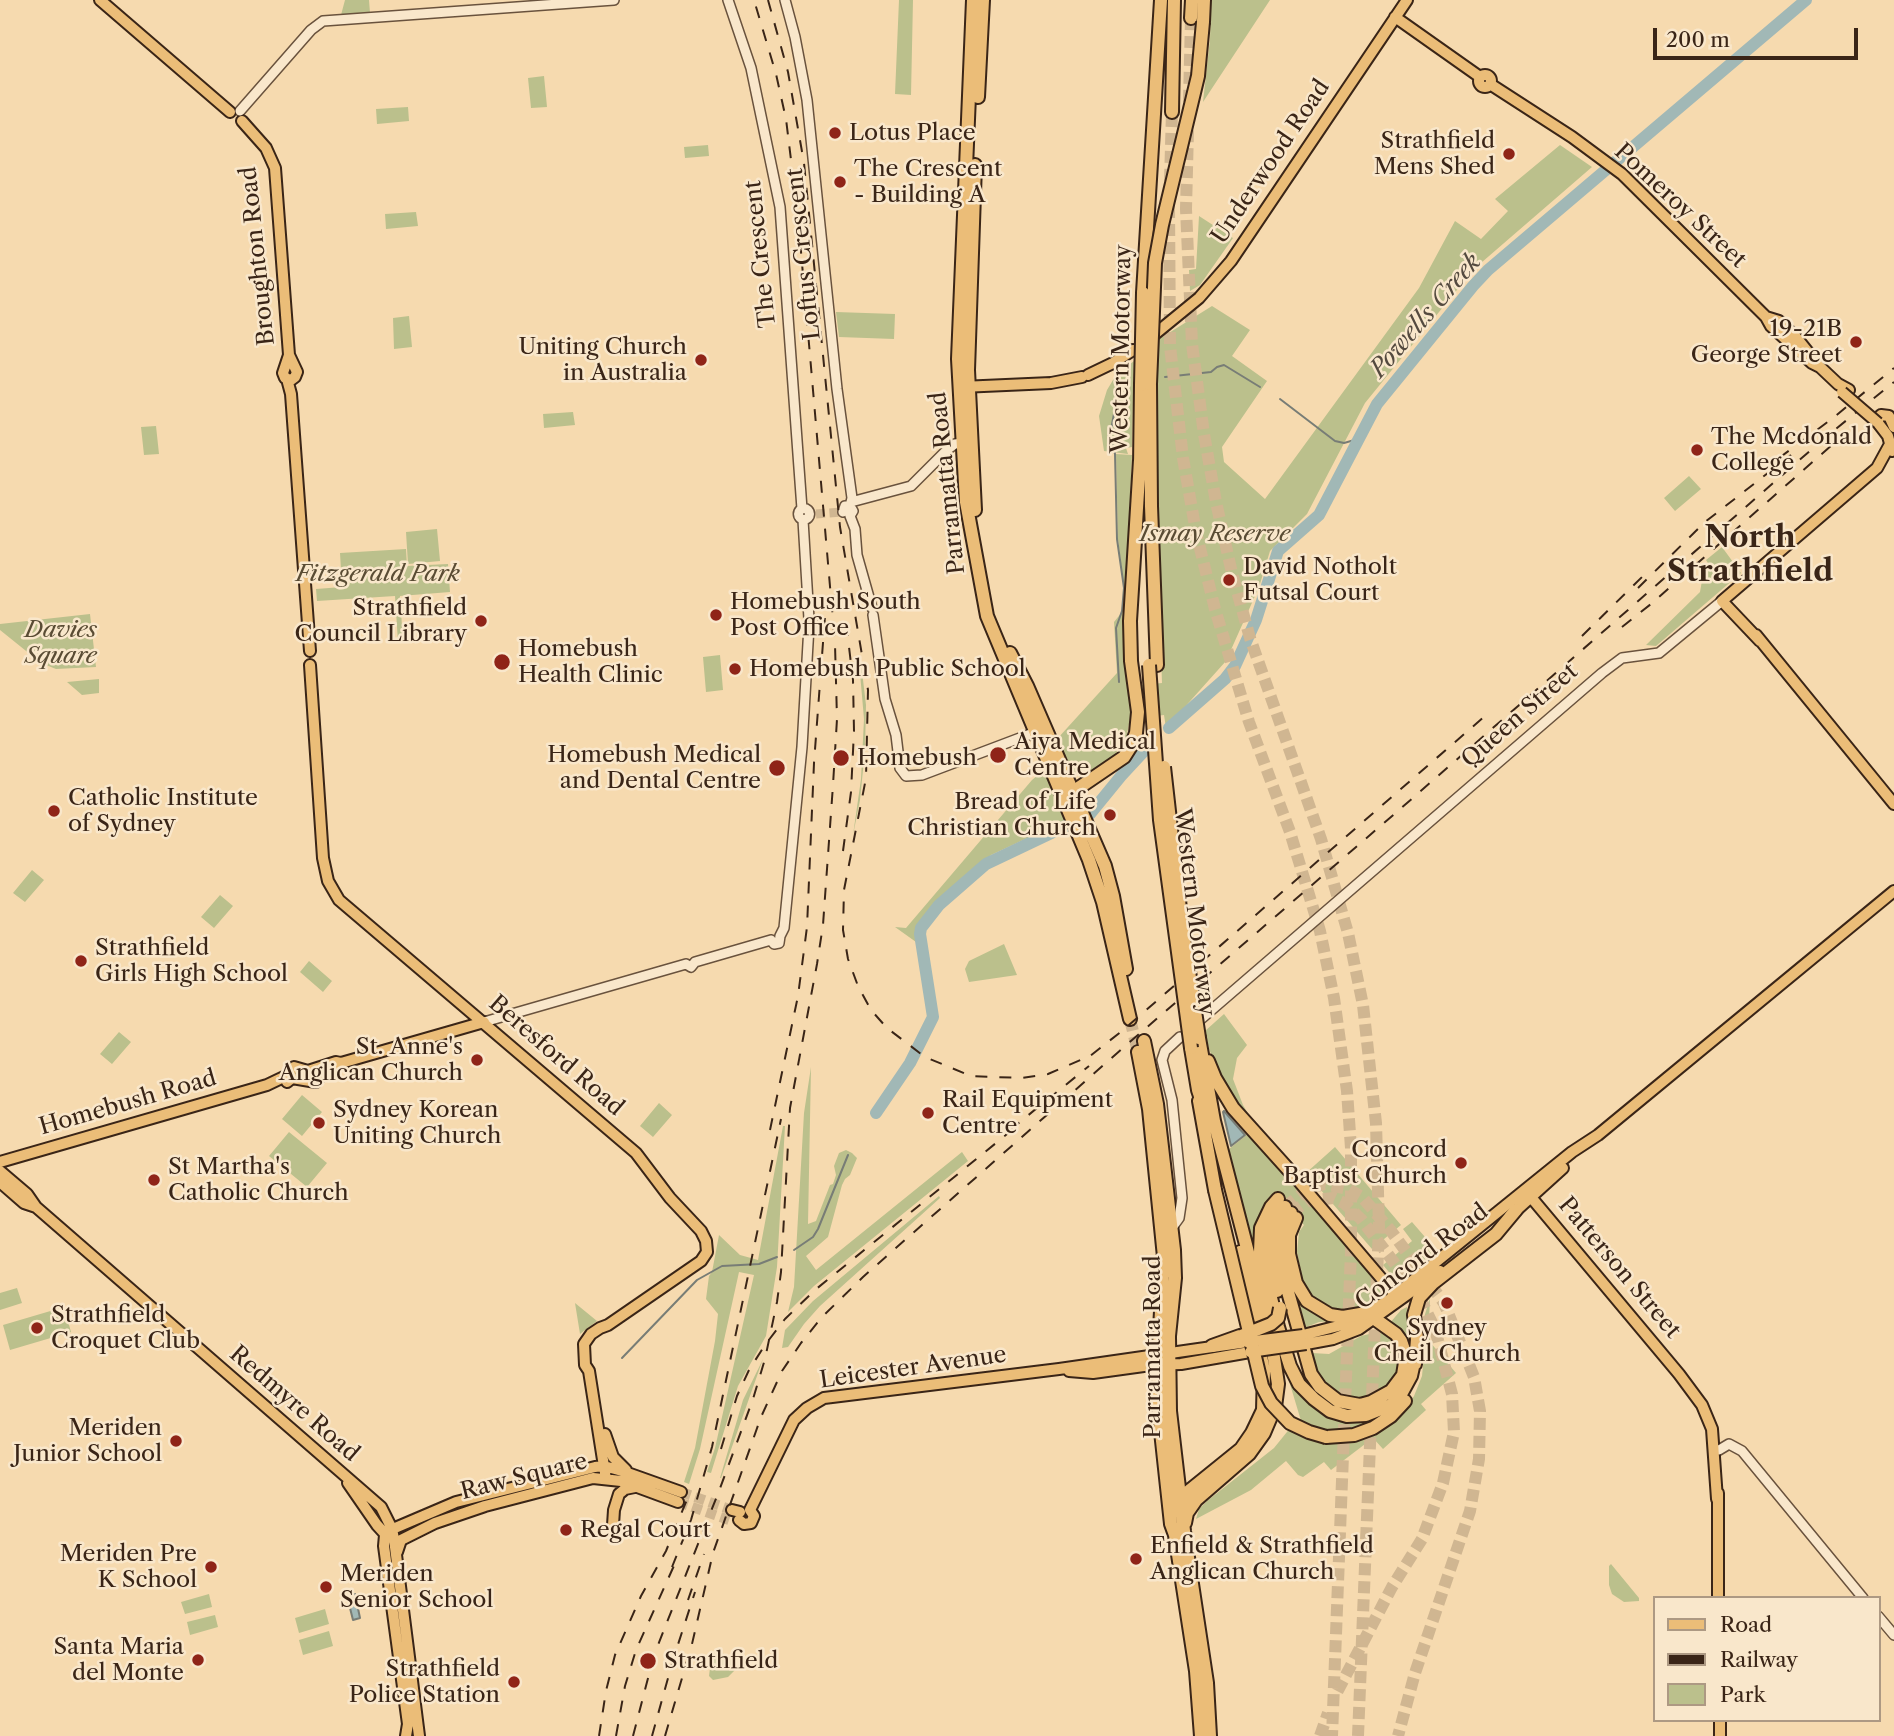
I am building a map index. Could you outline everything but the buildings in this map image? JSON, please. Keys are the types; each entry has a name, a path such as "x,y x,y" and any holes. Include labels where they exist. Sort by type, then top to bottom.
{"highway":[{"name":"Parramatta Road","path":"973,0 961,443 966,502 986,616 1041,730 1073,794 1105,866 1133,1016 1089,860 1041,730 993,614 975,513 963,387 983,0"},
{"name":"Western Motorway","path":"1161,0 1143,293 1151,506 1153,665 1172,843 1199,1019 1198,1090 1241,1257 1265,1385 1263,1410 1247,1441 1180,1500"},
{"path":"1172,112 1174,0"},
{"name":"Western Motorway","path":"1180,1533 1196,1500 1249,1454 1264,1433 1275,1408 1278,1384 1272,1345 1214,1121 1165,859 1140,460 1155,263 1198,76 1197,20 1192,0"},
{"name":"Western Motorway","path":"1197,20 1204,0"},
{"path":"1089,860 1071,801 1073,794 1120,760 1134,740 1138,723 1130,621 1140,460"},
{"path":"1197,1041 1233,1108 1295,1177"},
{"name":"Parramatta Road","path":"1180,1500 1164,1359 1164,1257 1140,1045 1157,1104 1175,1278 1164,1359 1159,1413 1168,1480 1168,1502 1171,1524 1180,1533 1205,1665 1210,1736"},
{"path":"1198,1090 1215,1191 1262,1386 1271,1403 1290,1423 1302,1430 1326,1437 1354,1435 1373,1428 1391,1416 1406,1399 1415,1372 1415,1358"},
{"path":"1287,1209 1271,1207 1261,1228 1260,1252 1278,1327 1290,1366 1299,1384 1330,1410 1347,1416 1366,1415 1391,1405 1399,1398 1411,1376 1415,1358 1418,1339 1414,1315 1419,1298 1433,1283 1496,1234 1517,1210"},
{"path":"1287,1209 1289,1254 1296,1283 1307,1301 1330,1315 1343,1317 1366,1313 1380,1306"},
{"path":"1212,1346 1246,1343 1276,1321 1280,1308 1269,1256 1269,1233 1273,1223 1287,1209"},
{"path":"1287,1209 1280,1234 1281,1267 1311,1374 1320,1387 1338,1401 1360,1405 1371,1402 1391,1391 1403,1375 1406,1356 1401,1341 1396,1334 1376,1320"},
{"path":"1180,1500 1175,1515 1180,1533"},
{"name":"Parramatta Road","path":"1180,1533 1201,1736"}],"main road":[{"name":"Broughton Road","path":"100,0 237,115 266,148 275,168 310,651 316,658 314,664 310,665 323,858 328,881 339,900"},
{"name":"Underwood Road","path":"1155,334 1199,298 1231,261 1407,0"},
{"name":"Pomeroy Street","path":"1395,17 1480,77 1489,76 1490,84 1617,170 1772,326 1812,363 1879,417 1889,416 1894,428"},
{"path":"963,387 1051,383 1085,376 1133,350"},
{"path":"1879,417 1892,451"},
{"name":"Queen Street","path":"1724,600 1877,468 1886,464 1892,451"},
{"path":"1735,590 1736,607"},
{"path":"1724,600 1736,607 1760,641"},
{"path":"1724,600 1894,803"},
{"name":"Concord Road","path":"1305,1340 1367,1316 1529,1193 1572,1152 1598,1135 1894,891"},
{"name":"Beresford Road","path":"339,900 628,1145 704,1236 707,1252 696,1266 608,1325"},
{"name":"Homebush Road","path":"0,1162 267,1085 280,1084 291,1076 317,1082 317,1073 336,1062 341,1063 484,1022"},
{"path":"13,1182 14,1166 25,1155"},
{"name":"Redmyre Road","path":"0,1171 27,1194 36,1207 381,1507 391,1538 408,1724 406,1736"},
{"path":"1295,1177 1396,1293"},
{"name":"Redmyre Road","path":"0,1182 24,1203 36,1207"},
{"name":"Concord Road","path":"1164,1359 1210,1361 1246,1343 1305,1340 1351,1333 1376,1320 1396,1293 1468,1252 1517,1210 1529,1193"},
{"name":"Patterson Street","path":"1529,1193 1679,1374 1706,1412 1716,1448 1718,1596"},
{"path":"584,1358 583,1350 587,1339 608,1325"},
{"path":"589,1371 592,1342 608,1325"},
{"path":"577,1341 589,1371 606,1479"},
{"path":"1164,1359 1212,1346"},
{"name":"Leicester Avenue","path":"738,1514 788,1429 800,1413 824,1398 1059,1369 1093,1373 1164,1359"},
{"path":"596,1416 604,1429 613,1457 632,1475"},
{"name":"Raw Square","path":"604,1466 632,1475 679,1497 593,1478 485,1506 391,1538 456,1502 604,1466"},
{"path":"340,1473 377,1525 391,1538 419,1736"},
{"path":"613,1525 619,1494 628,1487 638,1486"}],"street":[{"path":"237,115 319,22 614,0"},
{"name":"The Crescent","path":"728,0 751,68 780,207 808,514 809,623 799,784 784,928 775,938"},
{"name":"Loftus Crescent","path":"785,0 807,100 847,509 855,529 857,555 872,612 884,699 897,735 900,768 906,776 922,775 1041,730"},
{"path":"847,509 911,486 955,443 961,443"},
{"name":"Queen Street","path":"1199,1019 1602,673 1622,658 1659,653 1724,600"},
{"name":"Homebush Road","path":"484,1022 775,938"},
{"path":"1171,1229 1180,1218 1182,1198 1171,1100 1162,1060 1165,1051 1180,1037"},
{"path":"1716,1448 1729,1444 1742,1451 1861,1596"},
{"path":"1880,1618 1894,1635"}],"green space":[{"path":"345,0 369,0 370,13 341,15"},
{"path":"899,0 913,0 911,95 895,94"},
{"path":"1211,0 1270,0 1203,102 1210,39"},
{"path":"544,76 547,107 531,108 528,78"},
{"path":"408,107 409,121 377,124 376,109"},
{"path":"708,145 709,156 685,158 684,147"},
{"name":"Ismay Reserve","path":"1560,145 1592,167 1474,269 1365,403 1307,514 1270,551 1259,587 1226,661 1166,728 1164,715 1130,719 1126,739 1113,757 1086,776 1079,777 1069,766 1058,738 1117,673 1114,622 1122,612 1124,588 1118,539 1116,454 1132,455 1125,620 1130,686 1162,683 1155,479 1156,341 1212,306 1250,330 1232,356 1267,381 1222,447 1224,462 1265,499 1419,288 1455,221 1481,239 1508,211 1495,199"},
{"path":"416,212 418,226 386,229 385,214"},
{"path":"1199,216 1233,238 1200,285 1190,291 1189,270 1196,269"},
{"path":"836,312 895,314 894,339 839,337"},
{"path":"409,316 412,347 394,349 393,318"},
{"path":"1134,361 1132,447 1126,448 1128,454 1104,451 1099,416 1107,390 1116,375"},
{"path":"573,412 575,425 544,428 543,414"},
{"path":"156,426 159,454 144,455 141,427"},
{"path":"1689,476 1701,489 1675,511 1664,498"},
{"path":"437,529 440,561 408,564 406,532"},
{"path":"1722,547 1741,573 1656,646 1646,645 1700,592 1704,569 1708,563 1706,560"},
{"name":"Fitzgerald Park","path":"406,549 407,566 448,564 450,592 400,596 403,642 398,642 395,596 317,601 316,589 342,587 340,553"},
{"name":"Davies Square","path":"90,614 96,667 56,669 41,663 0,630 0,624"},
{"path":"720,655 723,690 706,692 703,657"},
{"path":"861,663 866,705 865,750 860,800 853,835 861,779 864,719 860,673 854,673 853,664"},
{"name":"Davies Square","path":"99,679 99,693 82,695 67,682"},
{"path":"1044,770 1066,820 991,855 954,886 917,927 916,942 895,927 906,928 1032,780"},
{"path":"32,870 44,880 25,902 13,893"},
{"path":"220,895 233,906 214,928 201,917"},
{"path":"1004,944 1017,975 969,982 965,969 969,961"},
{"path":"309,961 332,981 323,992 300,972"},
{"path":"1224,1014 1247,1045 1237,1058 1233,1079 1252,1123 1227,1090 1209,1049 1205,1031"},
{"path":"119,1032 131,1042 112,1064 100,1054"},
{"path":"811,1067 808,1224 816,1221 830,1185 833,1184 836,1175 834,1166 839,1153 846,1150 857,1158 850,1175 842,1185 828,1237 806,1256 816,1270 962,1152 968,1161 814,1286 788,1312 794,1287 804,1113"},
{"path":"302,1095 322,1112 302,1136 282,1119"},
{"path":"659,1103 672,1115 653,1137 640,1126"},
{"path":"783,1126 777,1267 766,1336 738,1386 711,1473 707,1472 715,1448 754,1275 739,1272 700,1449 689,1484 684,1482 695,1448 715,1341 718,1314 706,1299 719,1235 740,1255 758,1260"},
{"path":"289,1132 327,1163 307,1187 269,1156"},
{"path":"1249,1133 1333,1227 1342,1242 1382,1289 1382,1297 1371,1304 1344,1312 1333,1310 1316,1301 1303,1283 1297,1252 1299,1232 1304,1225 1275,1196 1257,1220 1254,1249 1229,1149"},
{"path":"1335,1147 1401,1225 1372,1249 1306,1173"},
{"path":"939,1196 940,1198 820,1306 788,1347 782,1348 785,1330 813,1301"},
{"path":"1412,1222 1438,1252 1412,1274 1400,1280 1393,1277 1383,1265 1412,1241 1403,1229"},
{"path":"17,1288 22,1303 0,1310 0,1293"},
{"path":"1299,1297 1335,1321 1319,1322 1304,1328"},
{"path":"1430,1298 1429,1320 1435,1328 1430,1335 1430,1342 1456,1373 1421,1404 1426,1410 1383,1449 1373,1438 1331,1470 1324,1462 1303,1477 1286,1461 1251,1490 1196,1519 1199,1509 1207,1501 1274,1448 1291,1427 1356,1440 1386,1427 1402,1414 1414,1396 1422,1376 1422,1324"},
{"path":"575,1303 597,1321 580,1334"},
{"name":"Strathfield Croquet Club","path":"64,1307 71,1332 10,1350 3,1325"},
{"path":"1407,1307 1409,1346 1389,1324"},
{"path":"1386,1330 1400,1348 1401,1369 1390,1387 1358,1401 1336,1394 1319,1374 1312,1353 1329,1354 1361,1336"},
{"path":"763,1359 721,1478 720,1478 743,1400"},
{"path":"1286,1371 1303,1392 1364,1420 1380,1416 1381,1418 1353,1431 1333,1432 1302,1424"},
{"path":"1611,1564 1639,1601 1624,1602 1612,1594 1609,1585"},
{"path":"209,1594 212,1607 185,1614 181,1602"},
{"path":"325,1609 329,1624 299,1633 295,1618"},
{"path":"215,1615 218,1627 190,1635 187,1622"},
{"path":"329,1631 333,1646 303,1655 299,1640"},
{"path":"720,1652 731,1658 735,1663 735,1670 728,1677 713,1680 709,1676 710,1668"}],"water":[{"path":"1223,1112 1245,1135 1231,1146"},
{"path":"355,1594 360,1618 353,1620 347,1596"}],"waterway":[{"name":"Powells Creek","path":"1169,728 1225,679 1235,666 1256,620 1278,551 1319,515 1377,404 1473,286 1488,270 1806,0"},
{"path":"1165,377 1211,372 1224,365 1260,387"},
{"path":"1119,682 1116,628 1122,611 1124,588 1117,539 1115,454 1110,435 1117,398 1124,389"},
{"path":"1280,399 1335,441 1344,443 1358,439"},
{"path":"1114,430 1126,429"},
{"name":"Powells Creek","path":"1090,814 1146,749"},
{"name":"Powells Creek","path":"876,1113 910,1063 933,1017 921,928 939,905 986,864 1068,825"},
{"name":"Powells Creek","path":"794,1250 813,1237 818,1229 848,1155"},
{"name":"Powells Creek","path":"622,1358 697,1280 722,1266 759,1264 777,1257"}],"tunnel":[{"path":"1189,102 1191,18"},
{"path":"1170,181 1172,112"},
{"path":"1188,130 1186,209 1192,344 1216,502 1250,638 1321,839 1348,933 1363,1005 1376,1123 1379,1227 1358,1736"},
{"path":"1169,206 1170,346 1183,458 1196,532 1215,609 1249,722 1290,832 1320,931 1334,998 1347,1091 1351,1148 1351,1251 1332,1736"},
{"path":"816,514 842,512"},
{"path":"1130,1019 1137,1048"},
{"path":"1285,1207 1308,1189 1324,1184 1348,1189 1362,1197 1391,1231 1444,1303 1474,1377 1480,1411 1479,1459 1470,1511 1415,1673 1398,1736"},
{"path":"1291,1213 1308,1201 1333,1198 1344,1203 1361,1219 1418,1294 1435,1329 1452,1394 1454,1432 1443,1483 1422,1539 1392,1587 1335,1696"},
{"path":"681,1492 732,1510"},
{"path":"678,1502 729,1520"},
{"path":"1320,1736 1328,1713"}],"railway":[{"path":"633,1736 654,1655 753,1399 777,1302 790,1108 823,925 833,785 837,719 835,644 798,217 786,119 754,0"},
{"path":"768,0 788,72 804,163 840,527 868,690 866,778 844,890 843,930 848,959 858,986 871,1010 887,1028 925,1057 971,1076 1021,1078 1048,1074 1090,1056 1485,716"},
{"path":"1779,458 1894,368"},
{"path":"665,1736 692,1644 713,1553 761,1417 782,1371 822,1317 863,1277 1124,1047 1827,436 1894,382"},
{"path":"1622,627 1841,437"},
{"path":"1638,588 1705,522 1791,455"},
{"path":"1582,636 1642,577"},
{"path":"843,851 851,792 854,731 853,680 845,614"},
{"path":"770,1130 798,996 807,927 814,763 825,616"},
{"path":"1010,1130 1089,1066"},
{"path":"672,1567 691,1520 712,1447 781,1119"},
{"path":"721,1449 737,1396 749,1370 785,1319 815,1290 1017,1126"},
{"path":"599,1736 615,1655 641,1596 666,1551 690,1492"},
{"path":"688,1600 704,1554"},
{"path":"616,1736 625,1686 636,1650 677,1559"},
{"path":"652,1736 695,1592"}],"place":[{"name":"Lotus Place","path":"835,133"},
{"name":"Strathfield Mens Shed","path":"1509,154"},
{"name":"The Crescent - Building A","path":"840,182"},
{"name":"19-21B George Street","path":"1856,342"},
{"name":"Uniting Church in Australia","path":"701,360"},
{"name":"The Mcdonald College","path":"1697,450"},
{"name":"David Notholt Futsal Court","path":"1229,580"},
{"name":"Homebush South Post Office","path":"716,615"},
{"name":"Strathfield Council Library","path":"481,621"},
{"name":"Homebush Health Clinic","path":"502,662"},
{"name":"Homebush Public School","path":"735,669"},
{"name":"Aiya Medical Centre","path":"998,755"},
{"name":"Homebush","path":"841,758"},
{"name":"Homebush Medical and Dental Centre","path":"777,768"},
{"name":"Catholic Institute of Sydney","path":"54,811"},
{"name":"Bread of Life Christian Church","path":"1110,815"},
{"name":"Strathfield Girls High School","path":"81,961"},
{"name":"St. Anne's Anglican Church","path":"477,1060"},
{"name":"Rail Equipment Centre","path":"928,1113"},
{"name":"Sydney Korean Uniting Church","path":"319,1123"},
{"name":"Concord Baptist Church","path":"1461,1163"},
{"name":"St Martha's Catholic Church","path":"154,1180"},
{"name":"Sydney Cheil Church","path":"1447,1303"},
{"name":"Strathfield Croquet Club","path":"37,1328"},
{"name":"Meriden Junior School","path":"176,1441"},
{"name":"Regal Court","path":"566,1530"},
{"name":"Enfield & Strathfield Anglican Church","path":"1136,1559"},
{"name":"Meriden Pre K School","path":"211,1567"},
{"name":"Meriden Senior School","path":"326,1587"},
{"name":"Santa Maria del Monte","path":"198,1660"},
{"name":"Strathfield","path":"648,1661"},
{"name":"Strathfield Police Station","path":"514,1682"}],"district":[{"name":"North Strathfield","path":"1750,555"}]}
